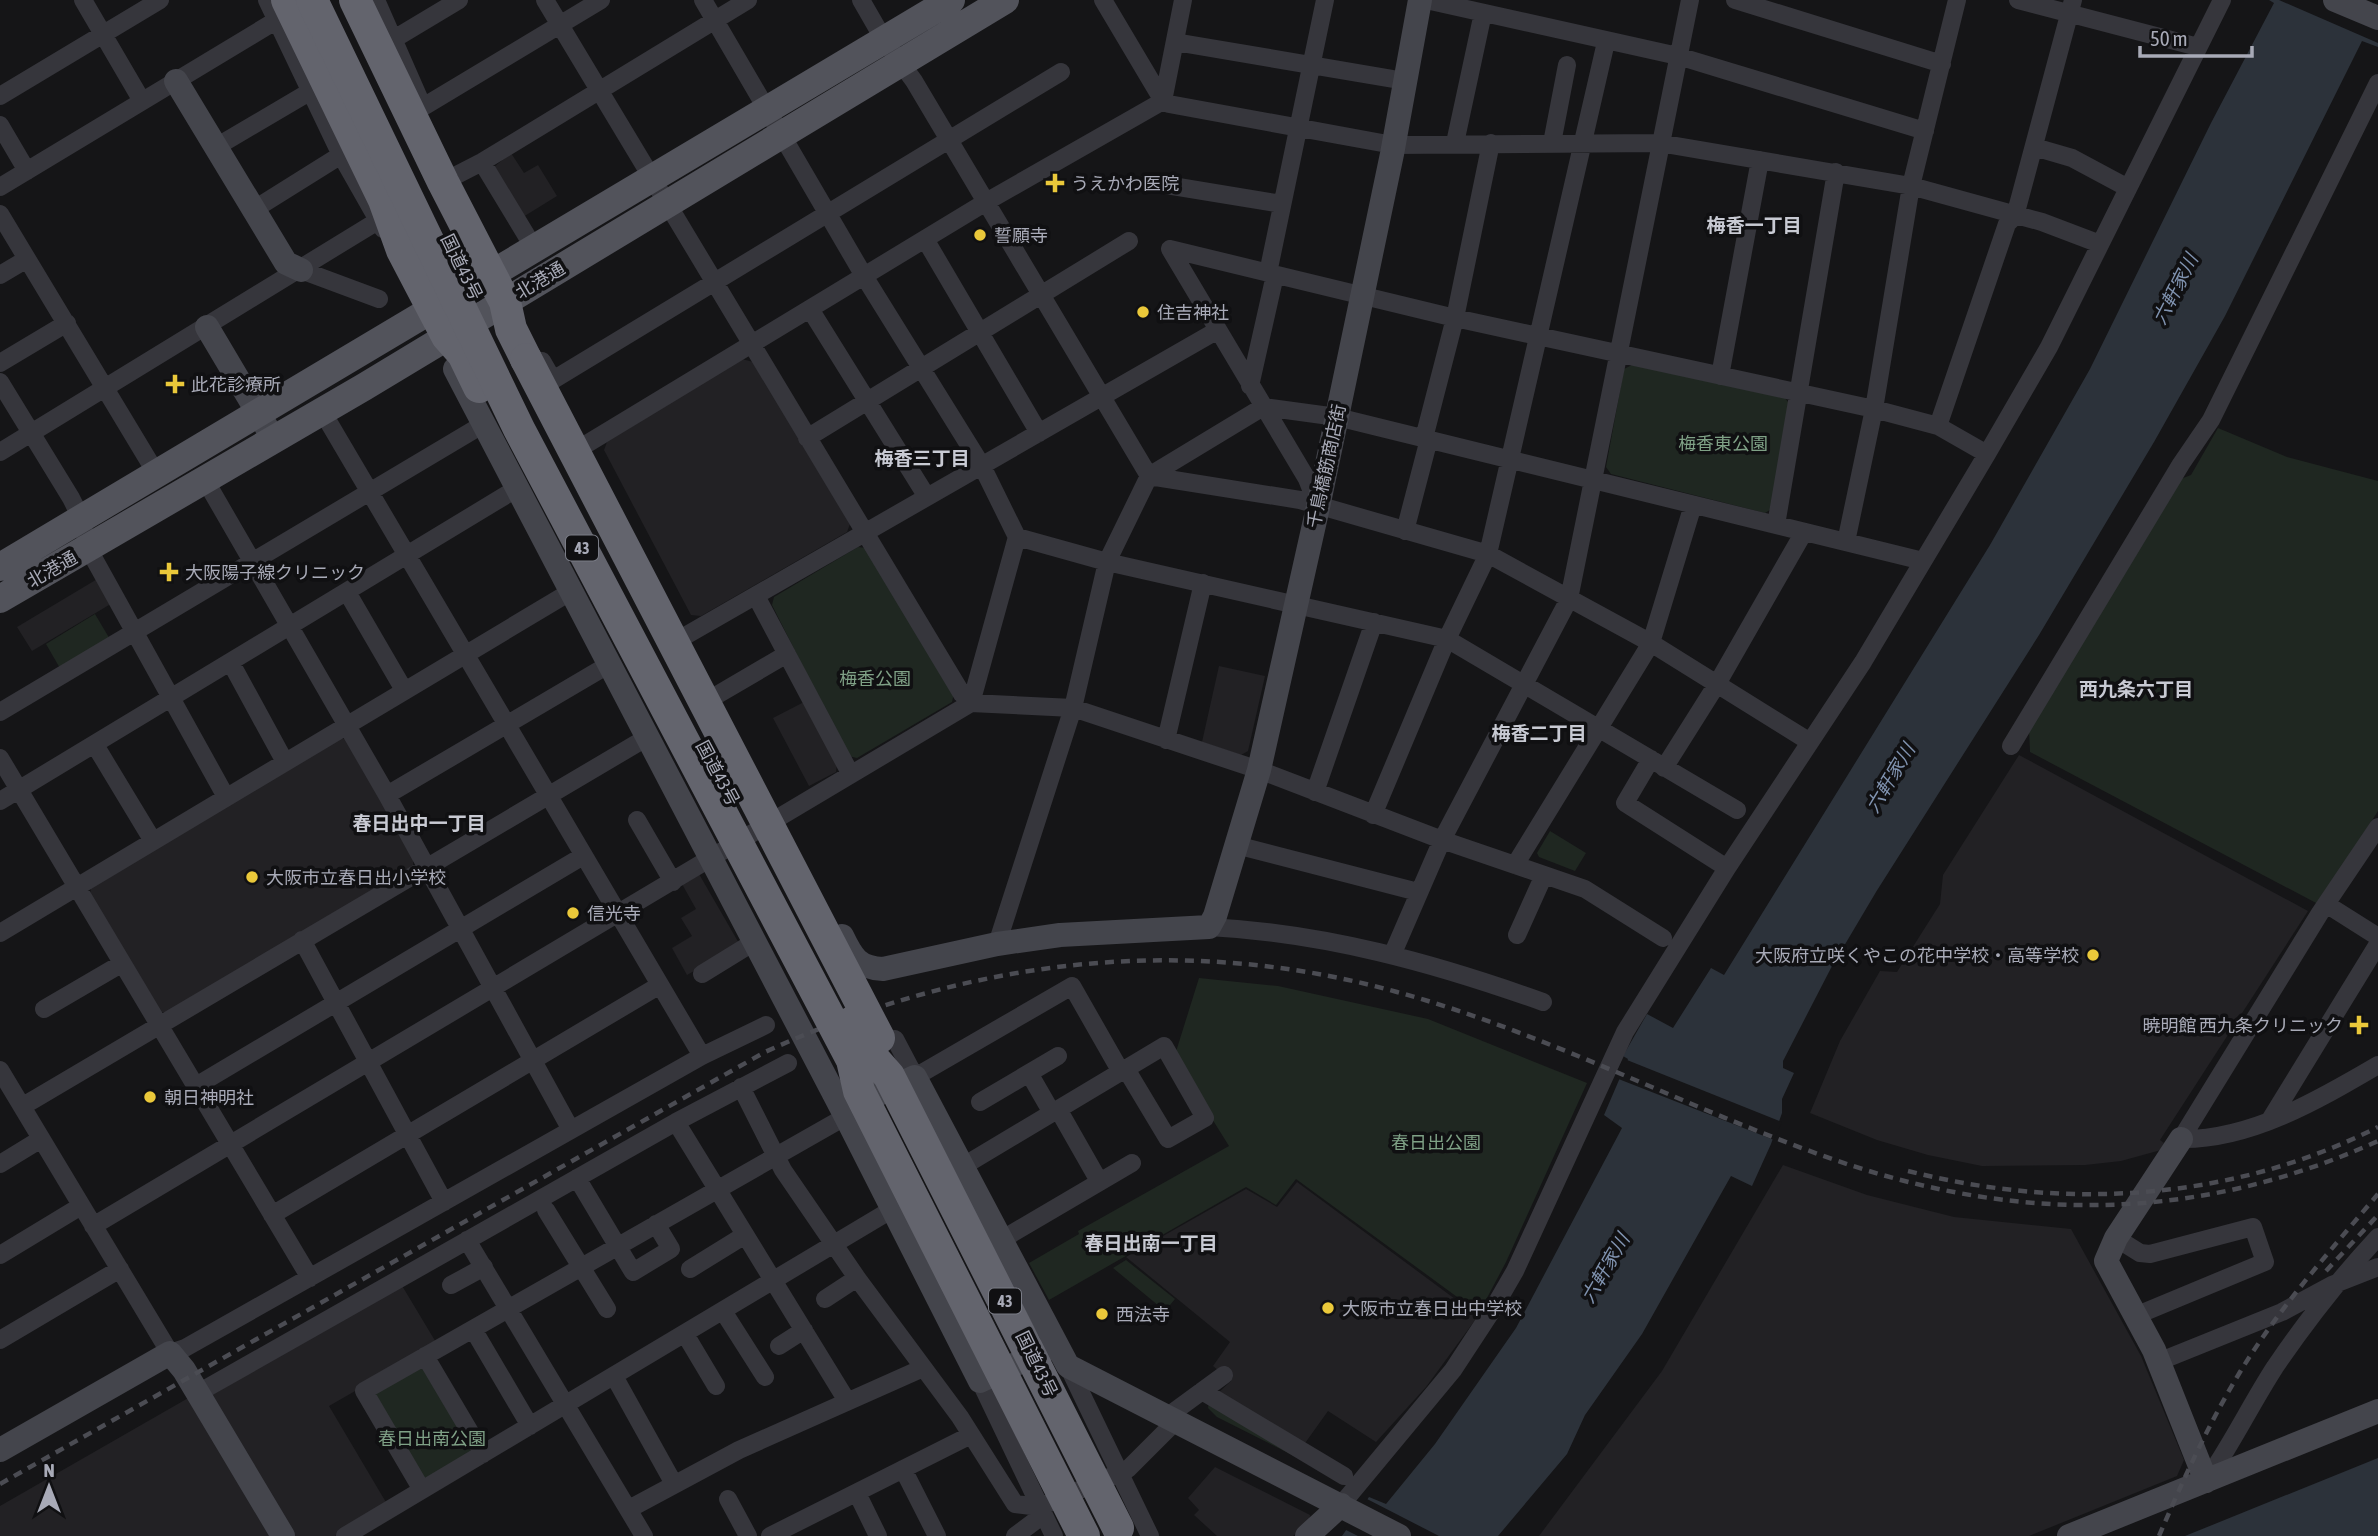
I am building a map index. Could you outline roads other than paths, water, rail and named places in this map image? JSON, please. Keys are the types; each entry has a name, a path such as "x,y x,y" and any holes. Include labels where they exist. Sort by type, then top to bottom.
{"highway":[{"name":"国道43号","path":"312,0 519,429 852,1060 846,1108 989,1342 1084,1536"},
{"name":"国道43号","path":"333,0 536,419 704,747 868,1052 902,1076 1121,1536"},
{"path":"355,0 443,183 505,302 511,328 526,359 882,1044 902,1076"},
{"name":"43","path":"282,10 348,149 384,200 402,250 447,336 463,354 709,830 838,1068 846,1108"}],"main road":[{"name":"北港通","path":"0,567 951,0"},
{"name":"北港通","path":"0,599 505,302 666,202 782,136 1005,0"}],"street":[{"path":"83,0 142,101"},
{"path":"0,96 160,0"},
{"path":"267,0 282,10 311,91 348,149 376,222 402,250"},
{"path":"376,0 423,107 443,183 748,0"},
{"path":"394,39 459,0"},
{"path":"545,0 962,694 971,703"},
{"path":"423,107 601,0"},
{"path":"704,0 827,214 982,466 1017,537 971,703"},
{"path":"861,0 884,40 903,62 1149,476"},
{"path":"1103,0 1164,101"},
{"path":"1164,101 1183,0"},
{"path":"1250,386 1272,274 1282,204 1325,0"},
{"path":"1423,0 1480,8 1606,42 1678,56 1925,131"},
{"name":"千鳥橋筋商店街","path":"1209,927 1259,770 1294,603 1318,507 1423,0"},
{"path":"1393,953 1442,840 1569,599 1690,0"},
{"path":"1735,0 1942,64"},
{"path":"1846,542 1874,409 1911,186 1957,0"},
{"path":"2018,0 2071,7 2198,47"},
{"path":"1307,1536 1348,1509 1477,1336 1515,1271 1625,1032 1727,868 1863,662 2049,347 2222,0"},
{"path":"2336,0 2378,18"},
{"path":"1938,426 2007,224 2015,216 2071,7"},
{"path":"1455,144 1480,8"},
{"path":"0,187 176,81 282,10"},
{"path":"1373,815 1447,639 1488,554 1606,42"},
{"path":"1175,43 1405,81"},
{"path":"1552,143 1567,65"},
{"path":"552,380 1061,72"},
{"path":"176,81 286,263 379,299"},
{"path":"2011,746 2180,464 2211,420 2378,83"},
{"path":"216,147 311,91"},
{"path":"585,445 986,202 1164,101 1394,145 1659,143 1911,186 2100,244"},
{"path":"0,125 27,171"},
{"path":"1405,531 1492,144"},
{"path":"2034,147 2072,158 2128,188"},
{"path":"253,210 348,149"},
{"path":"1720,376 1760,160"},
{"path":"482,162 534,248"},
{"path":"1776,525 1836,172"},
{"path":"1148,182 1282,204"},
{"path":"0,214 156,473"},
{"path":"0,452 376,222"},
{"path":"925,239 1039,433"},
{"path":"807,438 922,365 1129,241"},
{"path":"1318,507 1307,479 1170,249 1455,318 1874,409 1938,426 1987,454"},
{"path":"0,275 27,259"},
{"path":"505,302 552,380 852,957 871,968 900,967 998,944 1091,931 1209,927 1306,937 1393,953 1543,1002"},
{"path":"810,309 927,497"},
{"path":"0,363 67,323"},
{"path":"207,327 273,438"},
{"path":"685,636 1217,330"},
{"path":"447,336 450,361 482,425 756,947 846,1108 892,1210 1054,1536"},
{"path":"0,382 81,518 88,548 226,797"},
{"path":"998,944 1073,708 1107,562 1149,476 1263,407 1337,417 1923,561"},
{"path":"322,411 372,491 617,915 702,1056"},
{"path":"0,712 482,425"},
{"path":"1149,476 1300,500 1488,554 1651,643 1810,742"},
{"path":"204,478 387,795 571,1130"},
{"path":"0,801 516,489"},
{"path":"1515,865 1651,643 1693,505"},
{"path":"1727,868 1625,803 1717,684 1804,532"},
{"path":"1017,537 1107,562 1447,639 1737,810"},
{"path":"1166,740 1203,583"},
{"path":"347,592 404,690"},
{"path":"0,933 570,592"},
{"path":"756,596 850,773"},
{"path":"1315,792 1374,622"},
{"path":"716,695 788,654"},
{"path":"231,663 285,762"},
{"path":"387,795 608,665"},
{"path":"93,1226 971,703 1073,708 1259,770 1373,815 1585,889 1663,938"},
{"path":"23,1106 646,738"},
{"path":"95,745 153,841"},
{"path":"0,758 310,1278"},
{"path":"637,820 673,882"},
{"path":"2206,1481 2158,1362 2106,1261 2116,1238 2181,1139 2326,904 2378,827"},
{"path":"1236,845 1418,892"},
{"path":"196,1086 583,856"},
{"path":"1517,935 1544,875"},
{"path":"2326,904 2378,937"},
{"path":"702,974 828,911"},
{"path":"302,940 370,1061 444,1202"},
{"path":"2270,1120 2378,944"},
{"path":"44,1009 121,964"},
{"path":"272,1215 660,985"},
{"path":"345,1536 774,1281 962,1167 1055,1111 1124,1070 1164,1046 1205,1118 1168,1139 1124,1070 1072,986 846,1108 776,1156 364,1391 422,1490"},
{"path":"0,1450 702,1056 766,1025"},
{"path":"895,1039 902,1076 962,1167 1062,1356 1150,1536"},
{"path":"980,1102 1058,1056"},
{"path":"198,1394 676,1122 788,1063"},
{"path":"2181,1139 2205,1139 2270,1120 2326,1096 2378,1065"},
{"path":"0,1071 283,1536"},
{"path":"1029,1073 1099,1181"},
{"path":"741,1087 776,1156 833,1245 960,1417 1014,1504 1040,1507 1128,1469 1172,1419 1223,1375"},
{"path":"676,1122 847,1401"},
{"path":"0,1164 41,1139"},
{"path":"1001,1240 1132,1163"},
{"path":"577,1178 633,1272 671,1249 656,1224"},
{"path":"0,1255 81,1206"},
{"path":"546,1210 607,1309"},
{"path":"2116,1238 2140,1253 2150,1254 2253,1227 2264,1262 2135,1316"},
{"path":"690,1269 745,1235"},
{"path":"2206,1481 2229,1448 2274,1369 2332,1285 2378,1237"},
{"path":"467,1240 644,1536"},
{"path":"451,1285 484,1267"},
{"path":"2158,1362 2282,1312 2332,1285 2378,1268"},
{"path":"0,1340 120,1269"},
{"path":"825,1299 857,1278"},
{"path":"723,1311 765,1377"},
{"path":"473,1329 530,1426"},
{"path":"779,1346 804,1330"},
{"path":"685,1334 716,1385"},
{"path":"425,1356 483,1454"},
{"path":"1062,1356 1172,1419 1399,1536"},
{"path":"960,1417 984,1392 1062,1356"},
{"path":"629,1509 674,1483 923,1368"},
{"path":"614,1376 674,1483"},
{"path":"1202,1391 1344,1476"},
{"path":"2068,1536 2378,1411"},
{"path":"780,1534 971,1435"},
{"path":"996,1475 1018,1463"},
{"path":"903,1469 937,1536"},
{"path":"857,1493 878,1536"},
{"path":"729,1499 748,1536"},
{"path":"1015,1536 1035,1521 1040,1507"}],"water":[{"name":"六軒家川","path":"2269,0 2378,0 2378,47 2362,41 2225,316 2154,442 2039,635 1831,968 1783,1061 1783,1068 1794,1073 1782,1099 1782,1113 1771,1144 1752,1186 1731,1176 1642,1334 1585,1415 1567,1454 1498,1536 1342,1536 1369,1497 1386,1504 1435,1444 1516,1328 1622,1128 1604,1115 1628,1059 1623,1056 1647,1014 1673,1028 1711,968 1724,975 1990,545 2090,369 2211,123 2274,3"},
{"path":"2378,1458 2378,1536 2185,1536"}],"railway":[{"path":"0,1484 765,1052 841,1021 918,995 996,977 1075,965 1155,960 1235,963 1316,974 1397,992 1513,1030 1795,1146 1920,1185 1986,1198 2052,1204 2118,1204 2183,1198 2249,1186 2313,1167 2378,1141"},
{"path":"1908,1171 1967,1184 2027,1191 2087,1194 2147,1192 2207,1184 2265,1171 2322,1152 2378,1127"},
{"path":"2159,1536 2207,1432 2255,1348 2306,1280 2378,1194"},
{"path":"2326,1271 2378,1215"}],"place":[{"name":"うえかわ医院","path":"1055,183"},
{"name":"誓願寺","path":"980,235"},
{"name":"住吉神社","path":"1143,312"},
{"name":"此花診療所","path":"175,384"},
{"name":"大阪陽子線クリニック","path":"169,572"},
{"name":"大阪市立春日出小学校","path":"252,877"},
{"name":"信光寺","path":"573,913"},
{"name":"大阪府立咲くやこの花中学校・高等学校","path":"2093,955"},
{"name":"暁明館 西九条クリニック","path":"2359,1025"},
{"name":"朝日神明社","path":"150,1097"},
{"name":"大阪市立春日出中学校","path":"1328,1308"},
{"name":"西法寺","path":"1102,1314"}],"district":[{"name":"梅香一丁目","path":"1754,225"},
{"name":"梅香三丁目","path":"922,458"},
{"name":"西九条六丁目","path":"2136,689"},
{"name":"梅香二丁目","path":"1539,733"},
{"name":"春日出中一丁目","path":"419,823"},
{"name":"春日出南一丁目","path":"1151,1243"}],"park label":[{"name":"梅香東公園","path":"1723,443"},
{"name":"梅香公園","path":"875,678"},
{"name":"春日出公園","path":"1436,1142"},
{"name":"春日出南公園","path":"432,1438"}]}
